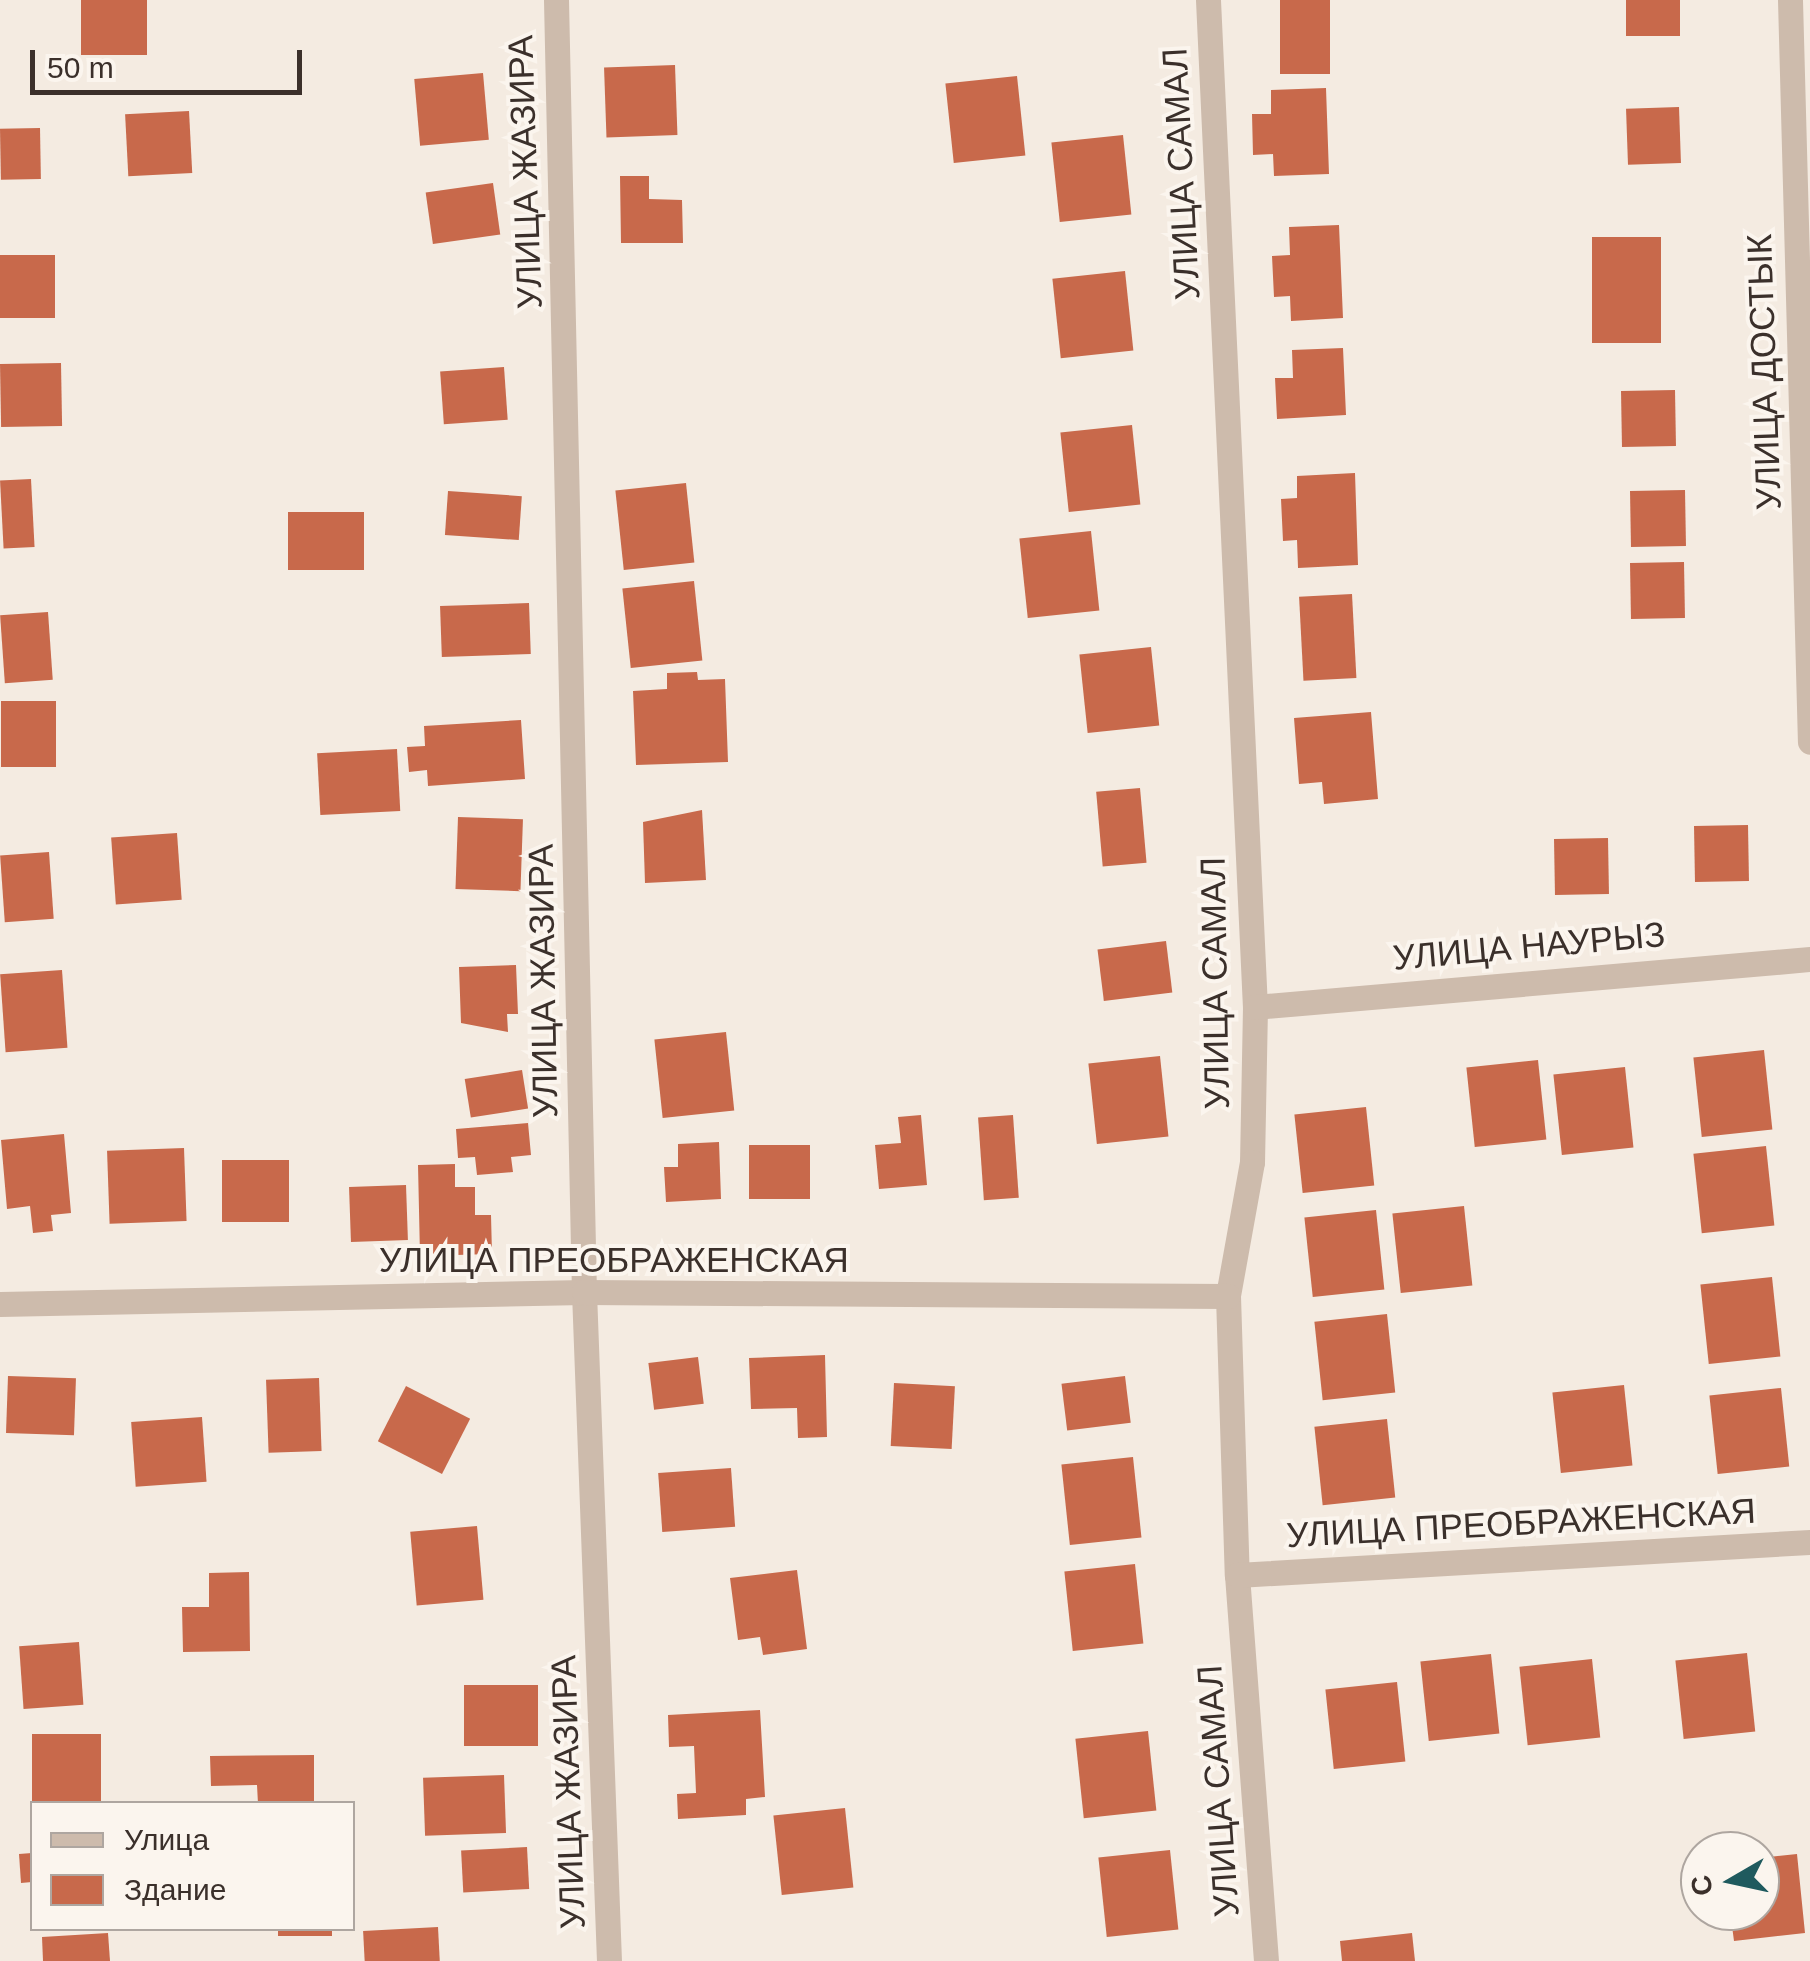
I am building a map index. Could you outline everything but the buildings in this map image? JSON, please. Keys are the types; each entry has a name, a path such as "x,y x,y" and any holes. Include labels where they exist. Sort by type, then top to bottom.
{"street":[{"name":"УЛИЦА ЖАЗИРА","path":"556,0 584,1292 609,1961"},
{"name":"УЛИЦА САМАЛ","path":"1208,0 1254,1007 1252,1162 1228,1296 1236,1575 1266,1961"},
{"name":"УЛИЦА ДОСТЫК","path":"1790,0 1810,742"},
{"name":"УЛИЦА НАУРЫЗ","path":"1254,1007 1810,959"},
{"name":"УЛИЦА ПРЕОБРАЖЕНСКАЯ","path":"0,1304 584,1292 1228,1296"},
{"name":"УЛИЦА ПРЕОБРАЖЕНСКАЯ","path":"1236,1575 1810,1542"}]}
